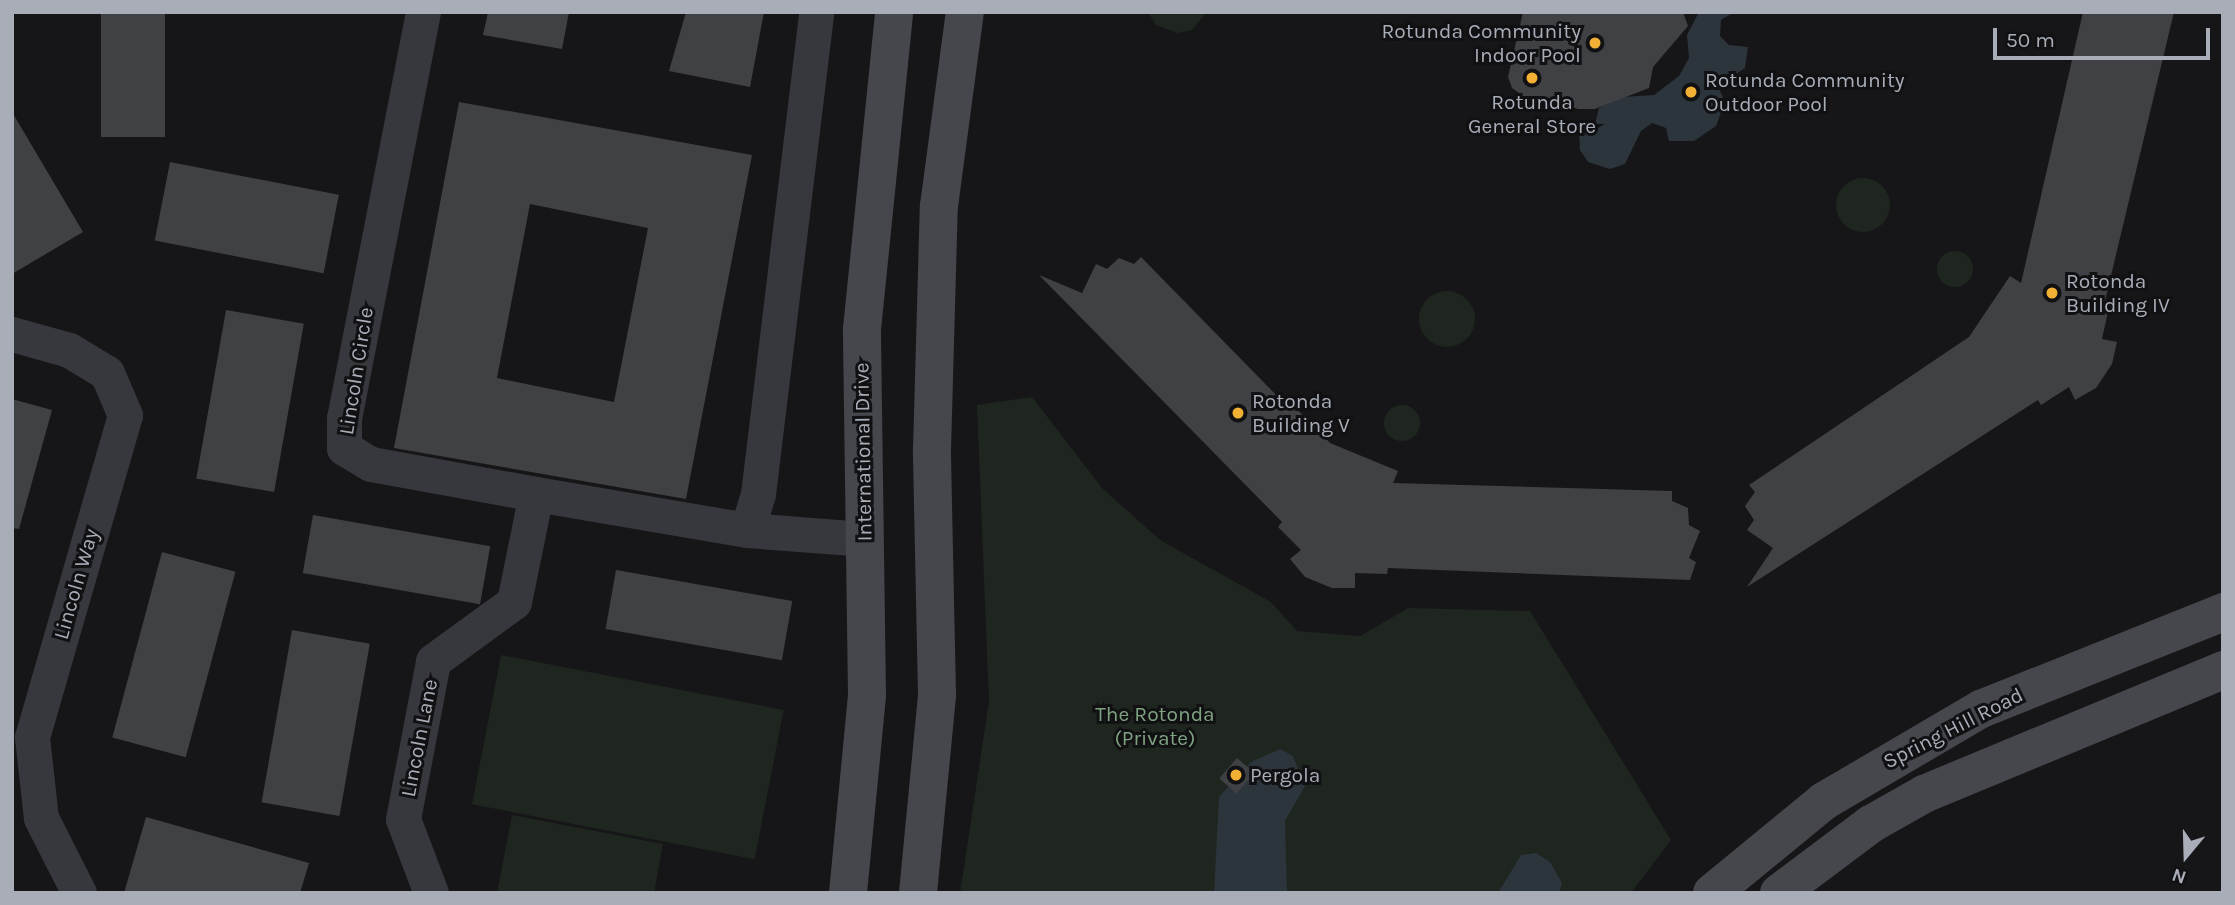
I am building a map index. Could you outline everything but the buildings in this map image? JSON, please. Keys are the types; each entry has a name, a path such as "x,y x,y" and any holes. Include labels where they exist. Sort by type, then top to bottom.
{"main road":[{"name":"International Drive","path":"848,893 867,695 863,539 864,291 894,12"},
{"path":"918,893 937,695 932,450 939,205 965,12"},
{"name":"Spring Hill Road","path":"1712,893 1825,801 1981,709 2223,612"},
{"path":"1779,893 1871,824 1924,794 2223,670"}],"street":[{"name":"Lincoln Circle","path":"424,12 344,418 344,448 371,464 536,494 747,530 863,539"},
{"path":"747,530 758,494 816,12"},
{"name":"Lincoln Way","path":"12,334 69,350 107,373 125,415 32,737 41,818 79,893"},
{"name":"Lincoln Lane","path":"431,893 403,819 433,661 514,602 536,494"}],"green space":[{"path":"1148,12 1207,12 1192,30 1177,33 1156,25"},
{"path":"1863,178 1882,186 1890,205 1882,224 1863,232 1844,224 1836,205 1844,186"},
{"path":"1955,251 1968,256 1973,269 1968,282 1955,287 1942,282 1937,269 1942,256"},
{"path":"1442,291 1452,291 1467,299 1473,308 1473,330 1467,339 1452,347 1442,347 1424,335 1419,324 1419,314 1431,296"},
{"name":"The Rotonda (Private)","path":"1032,397 1102,488 1160,540 1271,602 1297,631 1360,636 1408,608 1530,611 1671,840 1631,893 960,893 989,702 977,405"},
{"path":"1402,405 1415,410 1420,423 1415,436 1402,441 1389,436 1384,423 1389,410"},
{"path":"501,655 784,710 755,859 472,804"},
{"path":"512,815 663,844 654,893 497,893"}],"shaded area":[{"name":"Rotunda Community Outdoor Pool","path":"1699,12 1734,12 1721,20 1720,36 1729,45 1748,47 1745,68 1718,86 1725,102 1716,126 1694,141 1669,141 1666,128 1652,123 1641,131 1625,164 1610,169 1588,162 1580,150 1579,132 1595,124 1599,108 1622,97 1654,95 1679,76 1689,58 1687,35"},
{"path":"1280,749 1293,756 1305,786 1285,821 1287,893 1214,893 1219,797 1251,762"},
{"path":"1536,853 1550,862 1562,883 1559,893 1498,893 1521,855"}],"place":[{"name":"Rotunda Community Indoor Pool","path":"1595,43"},
{"name":"Rotunda General Store","path":"1532,78"},
{"name":"Rotunda Community Outdoor Pool","path":"1691,92"},
{"name":"Rotonda Building IV","path":"2052,293"},
{"name":"Rotonda Building V","path":"1238,413"},
{"name":"Pergola","path":"1236,775"}]}
